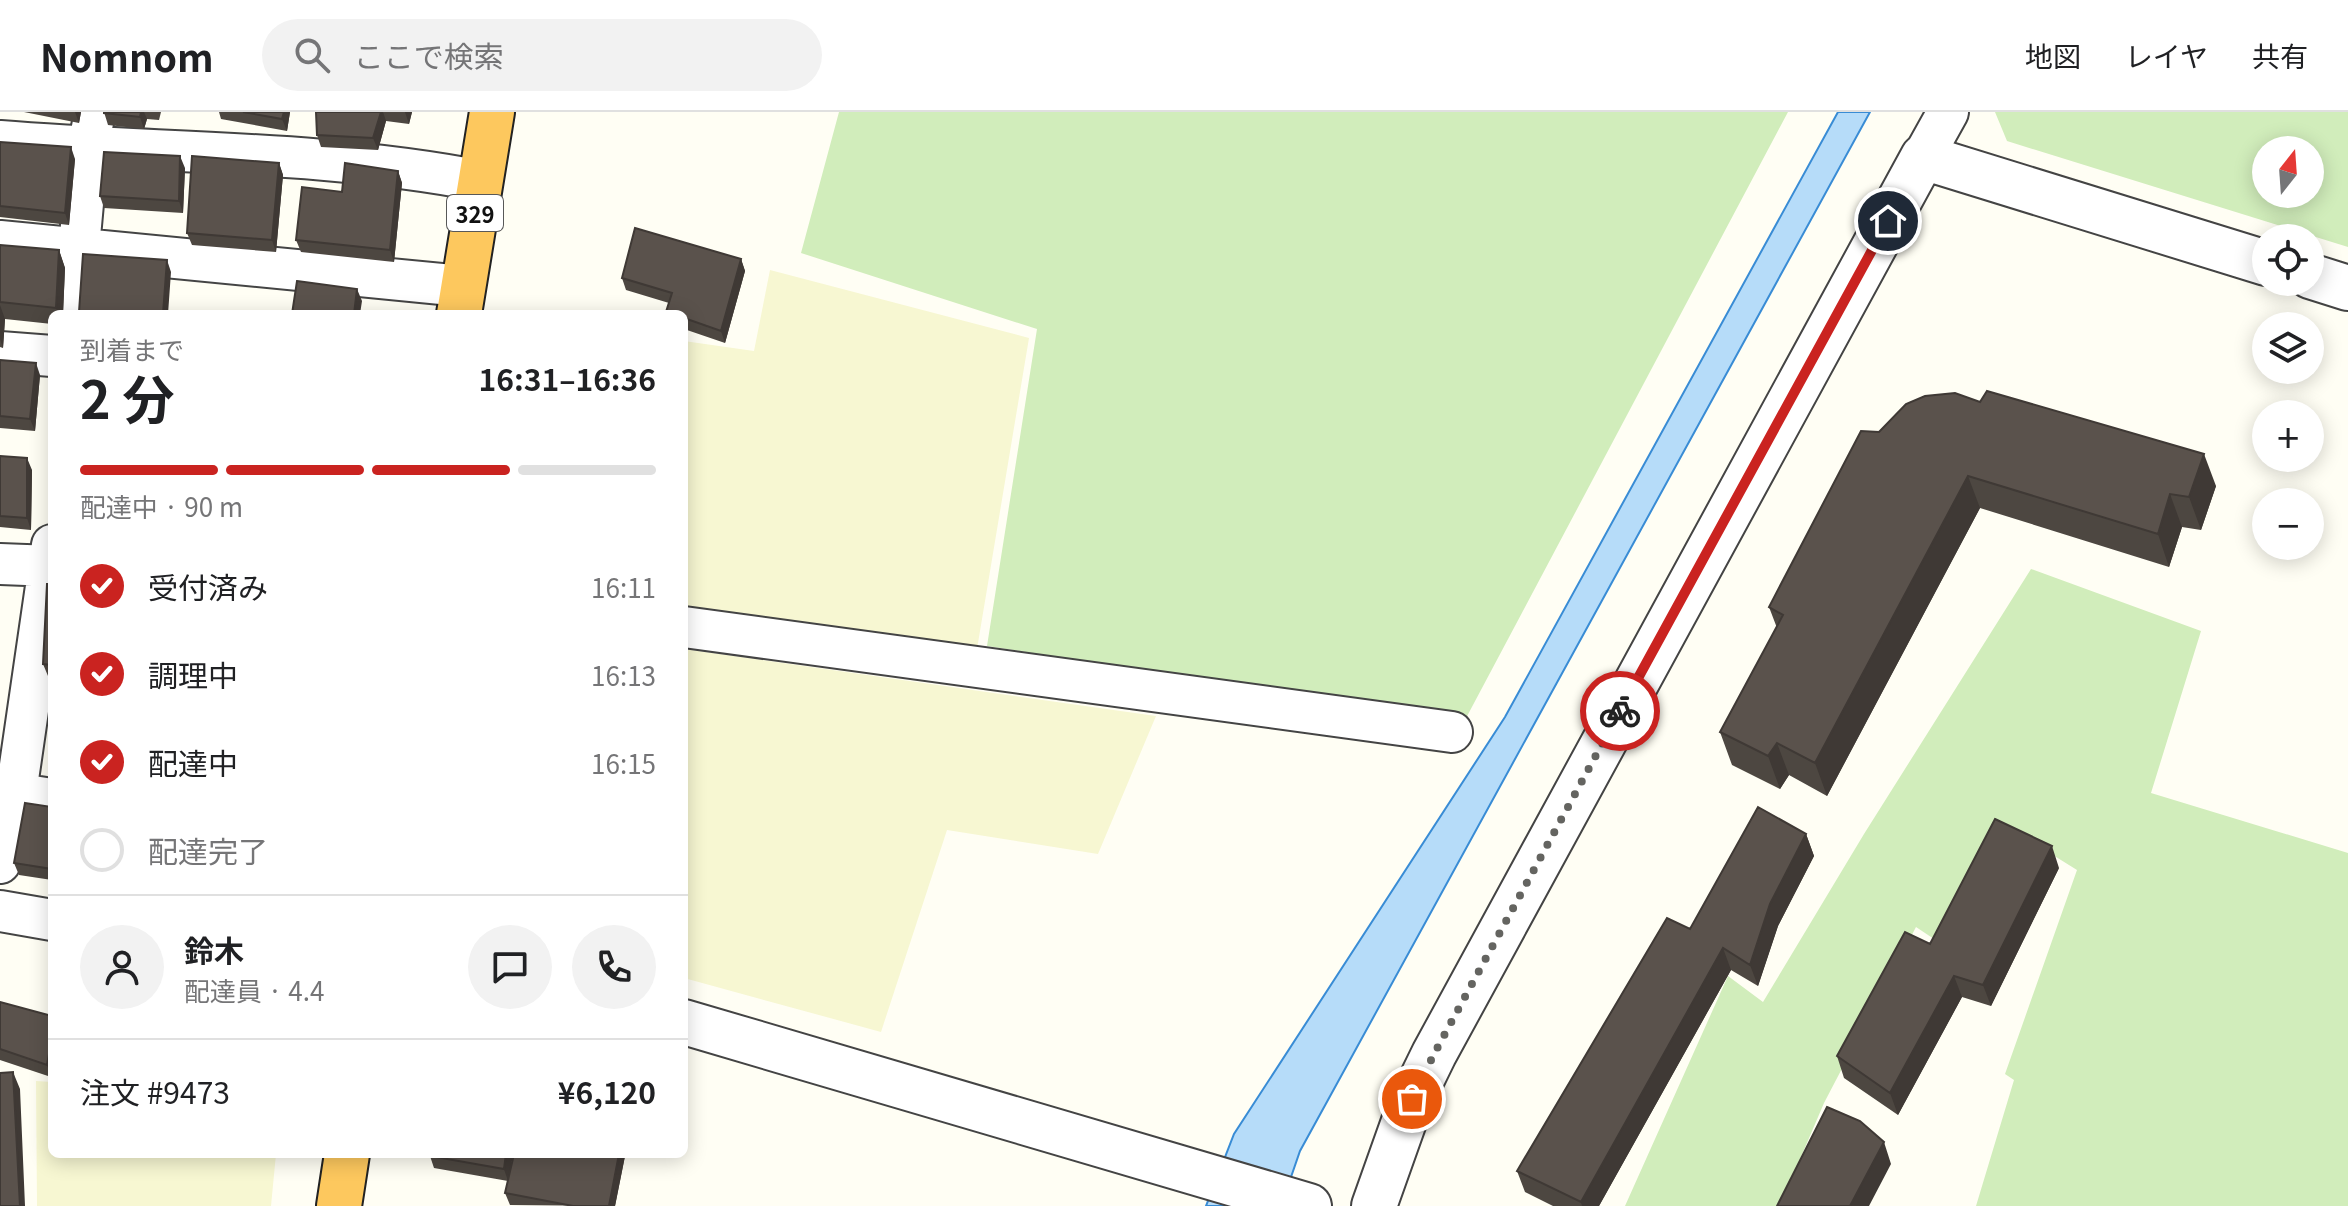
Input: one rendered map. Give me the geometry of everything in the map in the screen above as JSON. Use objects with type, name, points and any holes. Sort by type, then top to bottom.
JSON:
[{"type":"highway","name":"329","points":[[461,300],[492,112]]},
{"type":"highway","points":[[339,1206],[346,1158]]},
{"type":"street","points":[[1374,1206],[1412,1099],[1434,1054],[1948,112]]},
{"type":"street","points":[[73,310],[91,130]]},
{"type":"street","points":[[0,141],[91,130],[432,171],[481,181]]},
{"type":"street","points":[[1923,157],[2252,259]]},
{"type":"street","points":[[0,241],[79,247],[461,300]]},
{"type":"street","points":[[2324,280],[2348,288]]},
{"type":"street","points":[[0,352],[48,356]]},
{"type":"street","points":[[0,564],[48,559]]},
{"type":"street","points":[[0,863],[23,794],[48,584]]},
{"type":"street","points":[[688,628],[1452,732]]},
{"type":"street","points":[[0,911],[48,919]]},
{"type":"street","points":[[688,1023],[1308,1206]]},
{"type":"green space","points":[[839,112],[1788,112],[1465,720],[987,646],[1037,329],[801,253]]},
{"type":"green space","points":[[1995,112],[2348,112],[2348,247],[2324,240],[2324,224],[2274,224],[2007,141]]},
{"type":"green space","points":[[770,270],[1029,338],[976,655],[688,617],[688,342],[754,351]]},
{"type":"green space","points":[[2031,569],[2201,631],[2151,793],[2348,853],[2348,1206],[1976,1206],[2014,1080],[2005,1074],[2077,870],[2006,826],[1940,943],[1916,927],[1824,1103],[1780,1206],[1625,1206],[1728,976],[1763,1002],[1864,834]]},
{"type":"green space","points":[[688,650],[1156,716],[1098,854],[947,830],[881,1032],[688,979]]},
{"type":"green space","points":[[36,1081],[48,1082],[48,1158],[276,1158],[271,1206],[37,1206]]},
{"type":"water","points":[[1838,112],[1870,112],[1300,1151],[1281,1206],[1206,1206],[1234,1134],[1505,717]]},
{"type":"building","points":[[104,112],[141,112],[140,117]]},
{"type":"building","points":[[243,112],[284,112],[282,119]]},
{"type":"building","points":[[316,112],[381,112],[373,138],[317,135]]},
{"type":"building","points":[[0,142],[71,147],[65,213],[0,206]]},
{"type":"building","points":[[104,152],[180,156],[179,201],[100,196]]},
{"type":"building","points":[[192,156],[279,163],[272,240],[187,233]]},
{"type":"building","points":[[345,163],[398,171],[390,250],[296,240],[302,187],[342,192]]},
{"type":"building","points":[[635,228],[741,259],[721,331],[688,319],[688,310],[667,310],[672,293],[622,278]]},
{"type":"building","points":[[0,245],[59,250],[56,308],[0,302]]},
{"type":"building","points":[[83,254],[167,260],[163,310],[79,310]]},
{"type":"building","points":[[297,281],[357,289],[354,310],[293,310]]},
{"type":"building","points":[[0,360],[36,363],[30,419],[0,416]]},
{"type":"building","points":[[1987,391],[2204,454],[2189,497],[2170,494],[2158,534],[1968,476],[1815,763],[1777,743],[1768,756],[1720,732],[1783,615],[1769,607],[1861,431],[1879,432],[1906,404],[1925,396],[1955,393],[1980,402]]},
{"type":"building","points":[[0,456],[27,458],[27,518],[0,516]]},
{"type":"building","points":[[47,584],[48,584],[48,665],[43,664]]},
{"type":"building","points":[[25,803],[48,806],[48,868],[14,863]]},
{"type":"building","points":[[1758,807],[1806,834],[1770,904],[1750,965],[1723,948],[1581,1202],[1517,1171],[1667,918],[1690,929]]},
{"type":"building","points":[[1995,819],[2052,846],[1983,985],[1954,976],[1890,1093],[1837,1056],[1905,932],[1930,944]]},
{"type":"building","points":[[0,1002],[48,1015],[47,1065],[0,1049]]},
{"type":"building","points":[[13,1072],[20,1206],[0,1206],[0,1073]]},
{"type":"building","points":[[1827,1107],[1860,1121],[1884,1142],[1850,1206],[1777,1206]]},
{"type":"building","points":[[441,1158],[505,1158],[504,1169]]},
{"type":"building","points":[[513,1158],[618,1158],[609,1206],[573,1206],[505,1193]]},
{"type":"way so far","points":[[1412,1099],[1620,711]]},
{"type":"route","points":[[1620,711],[1888,221]]}]
